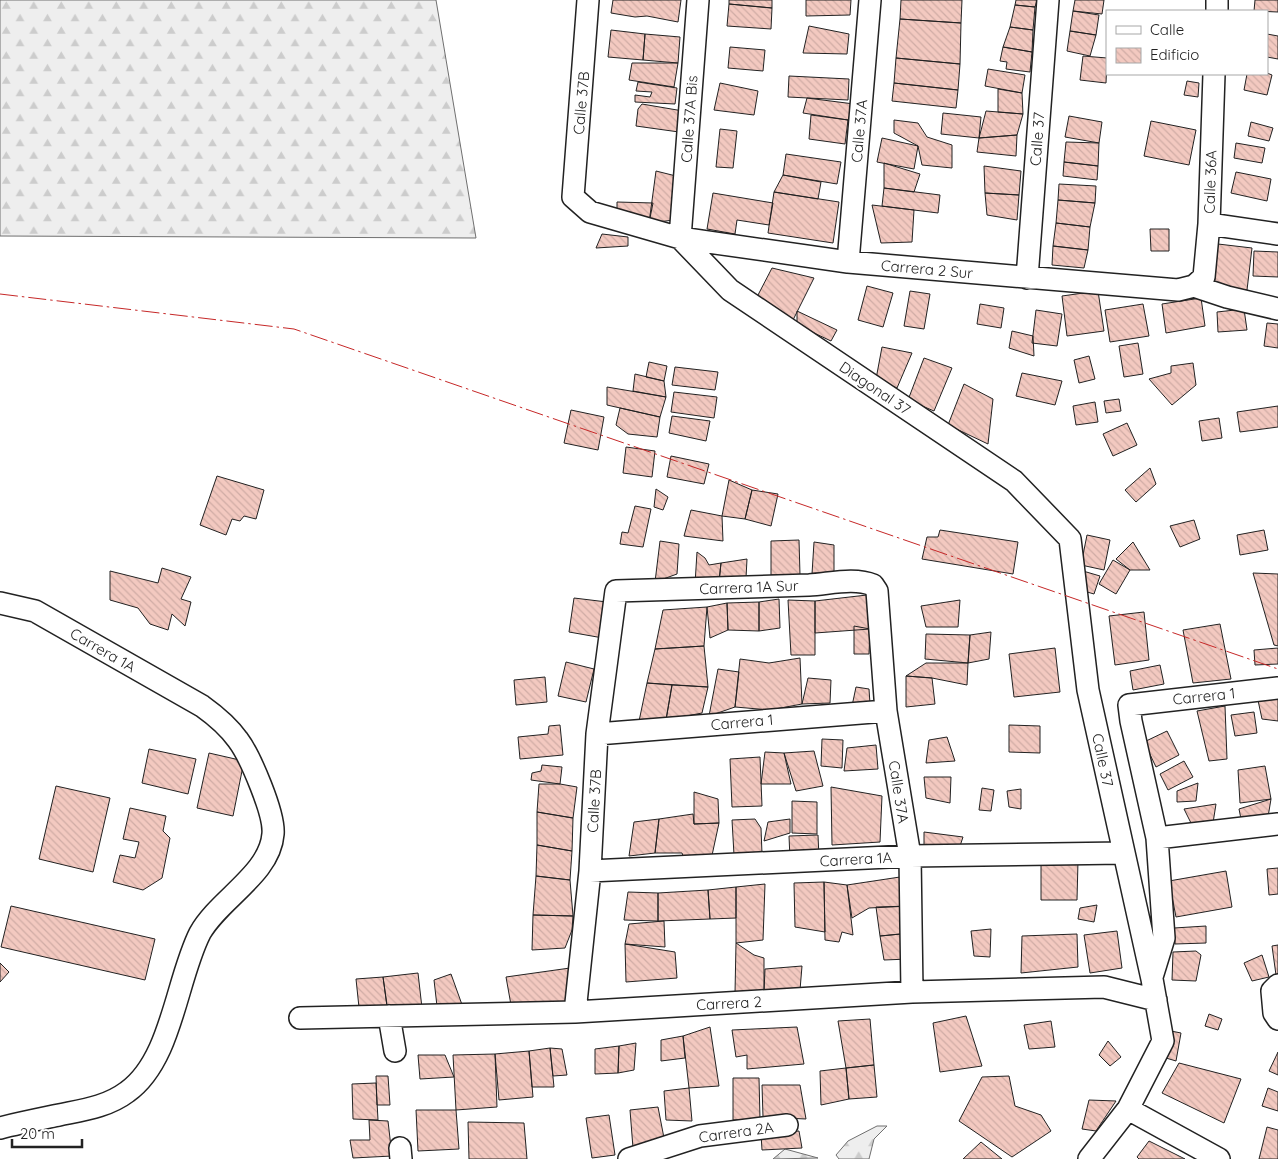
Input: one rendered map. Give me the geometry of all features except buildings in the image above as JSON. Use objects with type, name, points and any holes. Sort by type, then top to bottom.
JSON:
[{"type":"street","name":"Calle 37B","points":[[580,204],[574,197],[588,0]]},
{"type":"street","name":"Calle 37A Bis","points":[[680,238],[698,0]]},
{"type":"street","name":"Calle 37A","points":[[848,262],[870,0]]},
{"type":"street","name":"Calle 37","points":[[1027,278],[1048,0]]},
{"type":"street","name":"Calle 36A","points":[[1194,286],[1204,277],[1209,224],[1214,75]]},
{"type":"street","name":"Carrera 2 Sur","points":[[580,204],[590,212],[680,238],[848,262],[1178,290],[1194,286],[1228,297],[1278,309]]},
{"type":"street","points":[[1209,224],[1278,234]]},
{"type":"street","name":"Diagonal 37","points":[[680,238],[730,290],[1014,481],[1070,539]]},
{"type":"street","name":"Calle 37","points":[[1070,539],[1088,690],[1152,979],[1163,1041],[1128,1109],[1089,1159]]},
{"type":"street","name":"Carrera 1A Sur","points":[[616,591],[816,585],[865,581],[873,585],[877,592]]},
{"type":"street","name":"Calle 37B","points":[[575,1012],[590,871],[597,734],[616,591]]},
{"type":"street","name":"Calle 37A","points":[[877,592],[886,711],[910,856],[912,992]]},
{"type":"street","name":"Carrera 1A","points":[[0,604],[35,610],[202,706],[223,722],[239,741],[251,764],[272,816],[274,834],[270,849],[262,865],[212,915],[200,933],[158,1054],[146,1073],[127,1092],[100,1107],[0,1128]]},
{"type":"street","name":"Carrera 1","points":[[1129,705],[1278,688]]},
{"type":"street","name":"Calle 37","points":[[1129,705],[1157,838],[1164,938],[1152,979]]},
{"type":"street","name":"Carrera 1","points":[[597,734],[886,711]]},
{"type":"street","points":[[1157,838],[1278,824]]},
{"type":"street","name":"Carrera 1A","points":[[590,871],[910,856],[1123,853]]},
{"type":"street","name":"Carrera 2","points":[[300,1018],[575,1012],[912,992],[1104,987],[1156,1000]]},
{"type":"street","points":[[1275,988],[1274,1013],[1278,1019]]},
{"type":"street","points":[[389,1016],[395,1051]]},
{"type":"street","points":[[1128,1109],[1219,1159]]},
{"type":"street","name":"Carrera 2A","points":[[630,1159],[700,1136],[787,1125]]},
{"type":"green space","points":[[0,0],[436,0],[476,238],[0,236]]},
{"type":"green space","points":[[877,1126],[887,1126],[874,1139],[869,1159],[839,1159],[836,1155],[848,1141]]},
{"type":"green space","points":[[785,1149],[818,1158],[773,1159]]},
{"type":"power","points":[[0,294],[294,329],[1278,669]]}]
